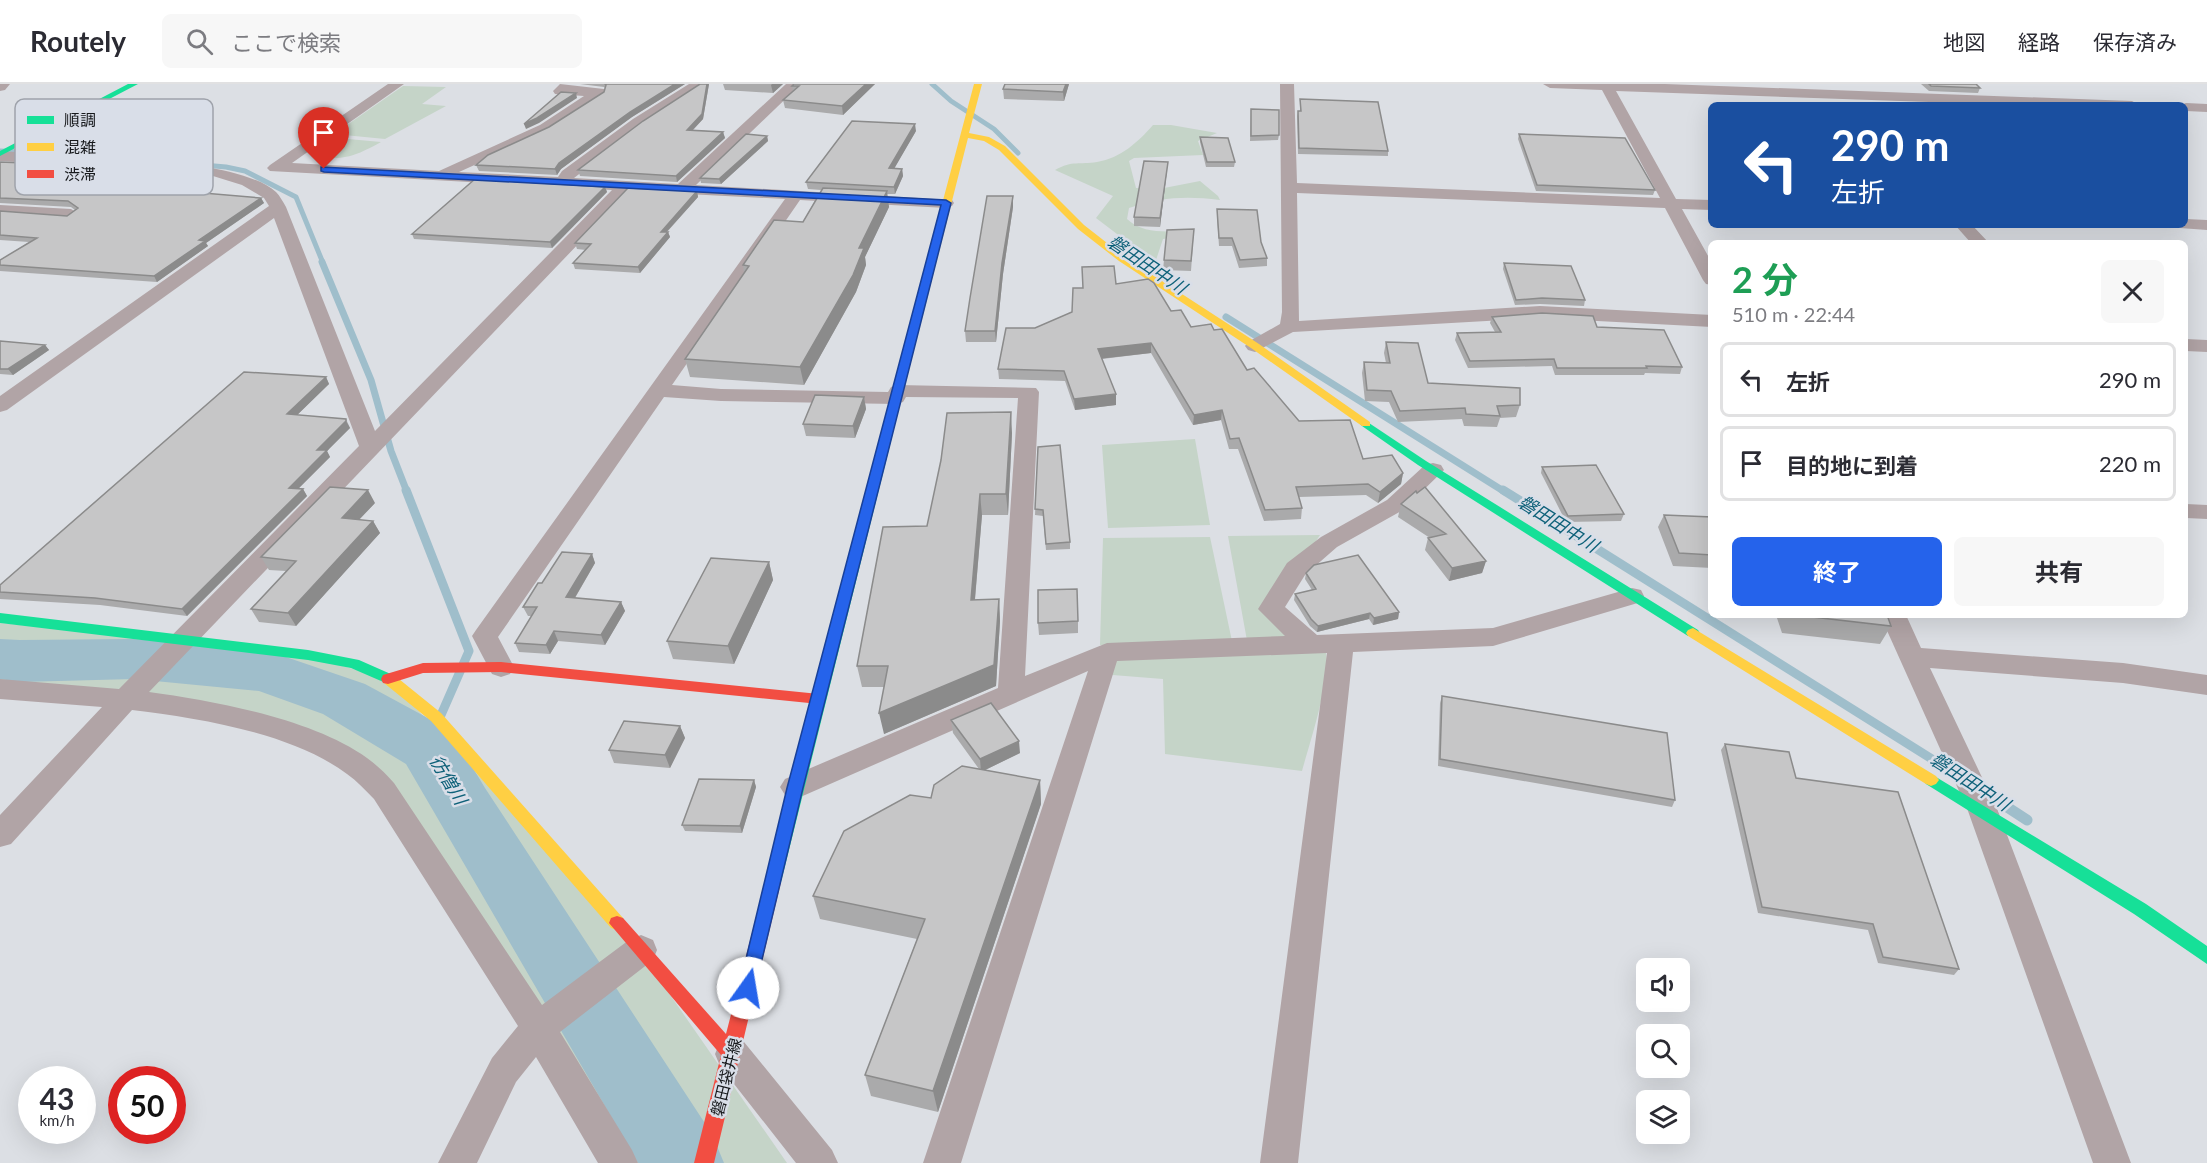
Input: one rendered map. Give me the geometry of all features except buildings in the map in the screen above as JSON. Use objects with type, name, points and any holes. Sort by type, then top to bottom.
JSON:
[{"type":"street","points":[[106,99],[134,84]]},
{"type":"street","points":[[248,182],[278,167],[397,84]]},
{"type":"street","points":[[440,175],[544,128],[599,92],[560,91],[569,84]]},
{"type":"street","points":[[564,182],[568,174],[638,122],[698,84]]},
{"type":"street","points":[[681,190],[794,84]]},
{"type":"street","name":"磐田袋井線","points":[[704,1163],[795,788],[978,84]]},
{"type":"street","points":[[1287,84],[1290,188],[1291,312],[1289,327]]},
{"type":"street","points":[[1551,84],[1711,87],[2062,102]]},
{"type":"street","points":[[1607,86],[1708,273]]},
{"type":"street","points":[[2188,107],[2207,108]]},
{"type":"street","points":[[965,135],[986,139],[1002,148],[1050,198],[1122,259],[1255,346],[1433,470],[1632,596],[2140,909],[2207,956]]},
{"type":"street","points":[[0,155],[15,147]]},
{"type":"street","points":[[0,155],[15,156]]},
{"type":"street","points":[[278,167],[946,203]]},
{"type":"street","points":[[213,172],[248,182],[270,195],[278,207],[371,449]]},
{"type":"street","points":[[0,835],[125,700],[187,639],[625,186]]},
{"type":"street","points":[[1290,188],[1708,205]]},
{"type":"street","points":[[501,668],[485,636],[795,196]]},
{"type":"street","points":[[0,405],[278,207]]},
{"type":"street","points":[[0,210],[71,214]]},
{"type":"street","points":[[2188,224],[2207,225]]},
{"type":"street","points":[[1966,228],[1977,240]]},
{"type":"street","points":[[1255,346],[1289,327],[1540,312],[1708,321]]},
{"type":"street","points":[[2188,345],[2207,346]]},
{"type":"street","points":[[658,390],[721,395],[1029,392],[1011,693]]},
{"type":"street","points":[[1326,643],[1271,609],[1296,569],[1329,542],[1395,506],[1433,470]]},
{"type":"street","points":[[2188,511],[2207,512]]},
{"type":"street","points":[[795,788],[1107,652],[1493,637],[1632,596]]},
{"type":"street","points":[[0,618],[187,639],[331,659],[354,664],[389,679],[436,717],[732,1054],[819,1163]]},
{"type":"street","points":[[1894,618],[1983,811],[2112,1163]]},
{"type":"street","points":[[1280,1163],[1326,643]]},
{"type":"street","points":[[942,1163],[1107,652]]},
{"type":"street","points":[[1913,657],[2114,672],[2207,685]]},
{"type":"street","points":[[389,679],[423,668],[501,668],[819,699]]},
{"type":"street","points":[[0,688],[125,700],[235,717],[300,737],[353,762],[384,791],[538,1028],[619,1163]]},
{"type":"street","points":[[457,1163],[504,1070],[538,1028],[641,950]]},
{"type":"green space","points":[[403,86],[446,87],[422,104],[446,106],[385,139],[334,134]]},
{"type":"green space","points":[[1153,125],[1171,125],[1217,133],[1198,141],[1203,155],[1134,158],[1129,161],[1136,188],[1159,189],[1200,181],[1220,200],[1174,198],[1129,208],[1127,219],[1141,228],[1156,231],[1189,231],[1178,237],[1163,239],[1155,263],[1096,218],[1113,196],[1055,170],[1071,164],[1097,162],[1114,157],[1135,143]]},
{"type":"green space","points":[[337,138],[381,142],[348,157],[311,157]]},
{"type":"green space","points":[[1195,439],[1210,525],[1108,528],[1102,445]]},
{"type":"green space","points":[[1320,535],[1272,608],[1308,632],[1324,646],[1326,671],[1324,688],[1302,771],[1165,754],[1163,679],[1100,674],[1107,652],[1217,647],[1100,645],[1103,538],[1210,537],[1233,646],[1248,646],[1228,536]]},
{"type":"green space","points":[[0,623],[296,653],[389,679],[634,943],[787,1163],[619,1163],[361,769],[235,717],[0,689]]},
{"type":"waterway","name":"磐田田中川","points":[[932,84],[951,101],[994,129],[1018,153]]},
{"type":"waterway","points":[[0,151],[15,152]]},
{"type":"waterway","points":[[213,166],[245,171],[296,197],[323,263]]},
{"type":"waterway","points":[[322,262],[371,380],[391,451],[407,492]]},
{"type":"waterway","name":"磐田田中川","points":[[1226,317],[1505,492]]},
{"type":"waterway","points":[[406,490],[469,651],[441,715]]},
{"type":"waterway","name":"磐田田中川","points":[[1503,490],[1959,776]]},
{"type":"waterway","name":"彷僧川","points":[[0,659],[20,661],[134,659],[263,671],[344,699],[428,747],[462,806],[683,1163]]},
{"type":"waterway","points":[[428,747],[436,728]]},
{"type":"waterway","name":"磐田田中川","points":[[1981,790],[2027,820]]},
{"type":"traffic: fast","points":[[105,99],[134,84]]},
{"type":"traffic: fast","points":[[0,154],[15,146]]},
{"type":"traffic: fast","points":[[1366,424],[1422,463],[1693,633]]},
{"type":"traffic: fast","points":[[773,882],[887,433]]},
{"type":"traffic: fast","points":[[0,618],[308,655],[354,664],[388,679]]},
{"type":"traffic: fast","points":[[1931,780],[2140,909],[2207,956]]},
{"type":"traffic: slow","points":[[887,433],[978,84]]},
{"type":"traffic: slow","points":[[965,135],[986,139],[1002,148],[1081,227],[1122,259],[1255,346],[1366,424]]},
{"type":"traffic: slow","points":[[1693,633],[1931,780]]},
{"type":"traffic: slow","points":[[389,679],[436,717],[617,923]]},
{"type":"traffic: jam","points":[[388,679],[423,668],[501,667],[819,699]]},
{"type":"traffic: jam","points":[[704,1163],[773,882]]},
{"type":"traffic: jam","points":[[617,923],[732,1054]]},
{"type":"route","points":[[324,169],[946,203],[795,788],[748,988]]}]
